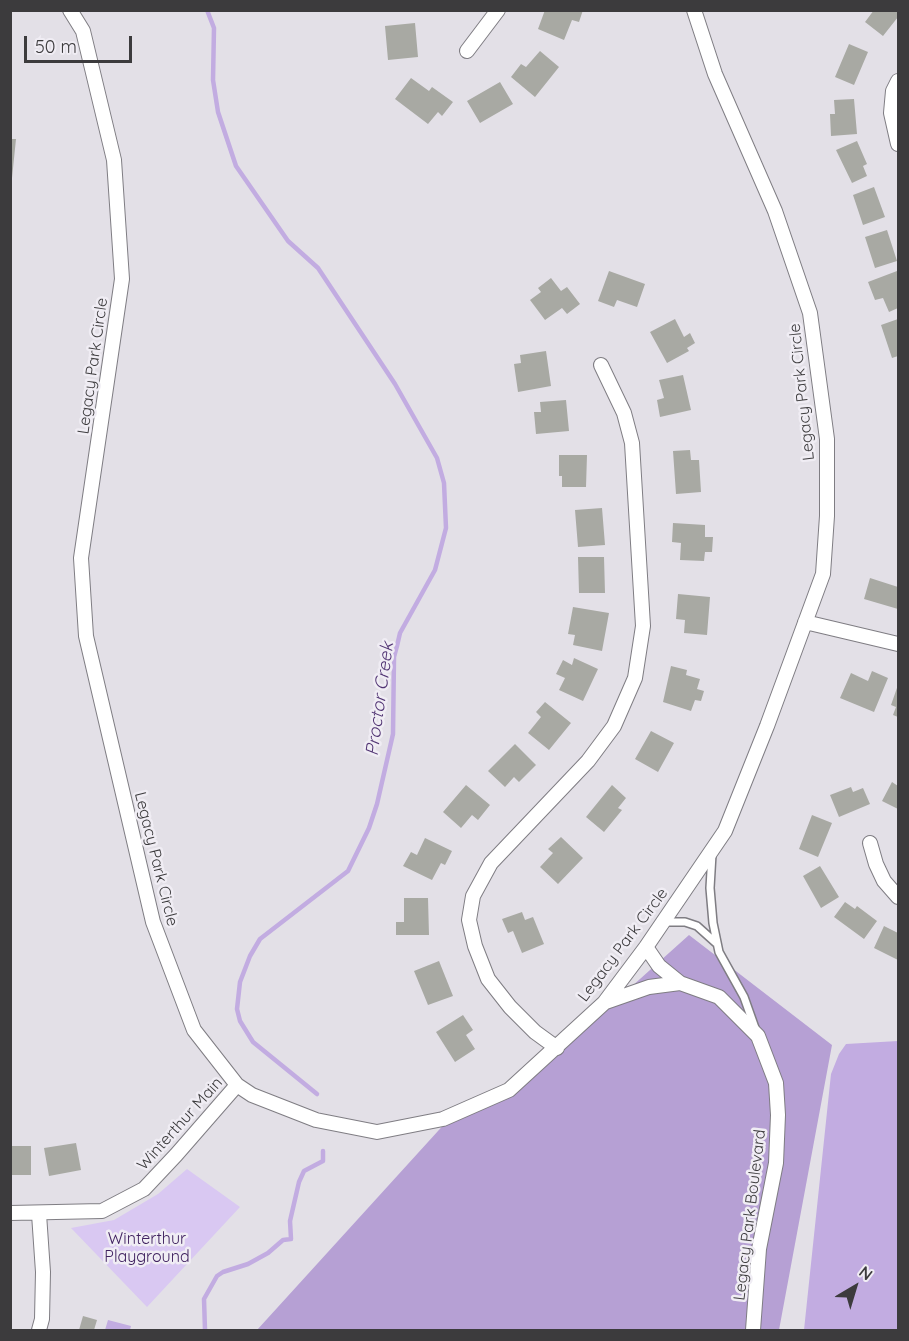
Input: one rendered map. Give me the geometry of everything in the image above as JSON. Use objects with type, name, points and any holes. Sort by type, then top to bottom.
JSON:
[{"type":"street","name":"Legacy Park Circle","points":[[70,10],[83,31],[114,160],[122,279],[81,558],[86,636],[153,922],[194,1030],[237,1085],[252,1095],[316,1120],[377,1132],[443,1119],[509,1090],[604,1003],[646,947],[725,831],[768,726],[823,574],[827,516],[827,439],[810,313],[775,210],[715,74],[694,10]]},
{"type":"street","points":[[467,51],[498,10]]},
{"type":"street","points":[[898,81],[893,91],[891,113],[898,144]]},
{"type":"street","points":[[557,1048],[535,1032],[488,979],[475,946],[469,920],[473,896],[491,863],[588,761],[614,726],[635,678],[644,626],[632,443],[624,413],[601,364]]},
{"type":"street","points":[[805,622],[898,644]]},
{"type":"street","points":[[870,843],[884,881],[898,897]]},
{"type":"street","name":"Legacy Park Boulevard","points":[[646,947],[659,966],[680,983],[719,997],[758,1036],[776,1083],[778,1115],[776,1163],[759,1249],[753,1330]]},
{"type":"street","points":[[604,1003],[649,987],[680,983]]},
{"type":"street","name":"Winterthur Main","points":[[10,1213],[102,1211],[144,1189],[237,1085]]},
{"type":"street","points":[[39,1214],[43,1272],[42,1319],[39,1330]]},
{"type":"lane","points":[[713,849],[710,888],[712,923],[717,945],[744,997],[758,1036]]},
{"type":"lane","points":[[663,922],[686,922],[697,926],[717,945]]},
{"type":"green space","name":"Winterthur Playground","points":[[187,1169],[240,1207],[147,1307],[71,1228],[114,1220],[158,1194]]},
{"type":"shaded area","points":[[689,935],[832,1045],[779,1330],[257,1330],[448,1120],[552,1058]]},
{"type":"shaded area","points":[[898,1041],[898,1330],[804,1330],[831,1074],[846,1044]]},
{"type":"shaded area","points":[[108,1320],[131,1326],[130,1330],[105,1330]]},
{"type":"building","points":[[545,10],[583,10],[579,22],[572,20],[564,40],[538,29]]},
{"type":"building","points":[[874,10],[895,10],[898,13],[898,17],[883,36],[865,22]]},
{"type":"building","points":[[415,23],[418,57],[388,60],[385,26]]},
{"type":"building","points":[[849,44],[868,52],[854,85],[835,77]]},
{"type":"building","points":[[540,51],[559,67],[535,97],[511,77],[521,64],[526,67]]},
{"type":"building","points":[[411,78],[429,91],[432,87],[453,102],[442,116],[438,112],[428,124],[395,99]]},
{"type":"building","points":[[500,82],[513,104],[480,123],[467,101]]},
{"type":"building","points":[[854,99],[857,134],[831,136],[830,114],[835,114],[834,100]]},
{"type":"building","points":[[10,139],[16,139],[12,178],[10,178]]},
{"type":"building","points":[[857,141],[867,164],[863,166],[867,176],[852,183],[836,150]]},
{"type":"building","points":[[874,187],[885,217],[863,225],[853,195]]},
{"type":"building","points":[[887,230],[897,261],[875,268],[865,237]]},
{"type":"building","points":[[609,271],[645,284],[637,307],[617,300],[614,307],[598,301]]},
{"type":"building","points":[[897,271],[898,308],[889,312],[883,298],[875,300],[868,282]]},
{"type":"building","points":[[551,278],[561,291],[567,287],[580,304],[567,314],[562,308],[545,320],[530,300],[541,292],[538,288]]},
{"type":"building","points":[[675,319],[684,337],[690,333],[695,343],[687,348],[689,351],[667,363],[650,332]]},
{"type":"building","points":[[898,319],[898,356],[892,358],[881,325]]},
{"type":"building","points":[[546,351],[551,386],[518,392],[514,364],[521,363],[520,355]]},
{"type":"building","points":[[683,375],[691,410],[660,417],[657,400],[664,398],[659,380]]},
{"type":"building","points":[[566,400],[569,431],[536,434],[534,412],[541,412],[540,402]]},
{"type":"building","points":[[690,450],[691,460],[699,460],[701,492],[676,494],[673,451]]},
{"type":"building","points":[[559,455],[587,455],[586,487],[562,487],[562,476],[559,476]]},
{"type":"building","points":[[602,508],[605,545],[578,547],[575,510]]},
{"type":"building","points":[[673,523],[705,525],[705,537],[713,537],[712,552],[705,552],[704,561],[680,560],[681,543],[672,542]]},
{"type":"building","points":[[578,557],[604,557],[605,593],[579,593]]},
{"type":"building","points":[[870,578],[898,587],[898,609],[864,599]]},
{"type":"building","points":[[678,594],[710,597],[707,635],[684,633],[685,620],[676,619]]},
{"type":"building","points":[[573,607],[609,613],[602,651],[573,645],[575,635],[568,634]]},
{"type":"building","points":[[574,658],[598,669],[583,701],[559,690],[565,678],[556,674],[563,660],[572,665]]},
{"type":"building","points":[[671,666],[687,670],[686,675],[700,679],[697,689],[704,691],[701,701],[695,700],[691,711],[663,702]]},
{"type":"building","points":[[872,671],[888,678],[874,712],[840,698],[851,673],[868,681]]},
{"type":"building","points":[[898,685],[898,717],[893,715],[896,707],[891,705]]},
{"type":"building","points":[[545,702],[571,723],[549,750],[528,733],[541,717],[536,712]]},
{"type":"building","points":[[651,731],[674,743],[658,772],[635,759]]},
{"type":"building","points":[[515,744],[536,765],[519,782],[514,777],[505,787],[488,771]]},
{"type":"building","points":[[892,782],[898,786],[898,809],[882,801]]},
{"type":"building","points":[[466,785],[490,805],[478,820],[472,815],[461,828],[443,812]]},
{"type":"building","points":[[612,785],[626,798],[618,808],[622,810],[604,832],[586,817]]},
{"type":"building","points":[[851,787],[853,792],[863,788],[870,804],[839,817],[830,795]]},
{"type":"building","points":[[812,815],[832,823],[818,857],[799,849]]},
{"type":"building","points":[[561,837],[583,858],[558,884],[540,867],[553,853],[548,849]]},
{"type":"building","points":[[425,838],[452,851],[445,865],[441,863],[432,880],[403,866],[411,852],[417,855]]},
{"type":"building","points":[[820,866],[839,897],[821,908],[803,876]]},
{"type":"building","points":[[404,898],[428,898],[429,935],[396,935],[396,922],[404,922]]},
{"type":"building","points":[[845,902],[855,909],[857,906],[877,921],[864,939],[834,917]]},
{"type":"building","points":[[522,912],[525,920],[533,917],[544,944],[522,953],[513,931],[508,933],[502,919]]},
{"type":"building","points":[[884,926],[898,933],[898,960],[874,948]]},
{"type":"building","points":[[439,961],[453,996],[428,1005],[414,971]]},
{"type":"building","points":[[463,1015],[473,1030],[466,1035],[475,1049],[455,1062],[436,1032]]},
{"type":"building","points":[[76,1143],[81,1170],[49,1176],[44,1148]]},
{"type":"building","points":[[10,1146],[31,1146],[31,1175],[10,1175]]},
{"type":"building","points":[[83,1316],[97,1320],[94,1330],[79,1330]]},
{"type":"waterway","name":"Proctor Creek","points":[[207,10],[214,28],[213,80],[218,112],[236,166],[288,241],[318,268],[395,384],[437,458],[444,483],[446,528],[435,570],[400,633],[394,657],[393,734],[377,804],[369,828],[348,871],[260,939],[250,956],[240,982],[237,1009],[240,1021],[253,1042],[317,1094]]},
{"type":"waterway","name":"Proctor Creek","points":[[205,1330],[204,1299],[217,1276],[248,1264],[268,1253],[283,1240],[291,1239],[290,1221],[299,1182],[304,1171],[323,1161],[323,1151]]}]
